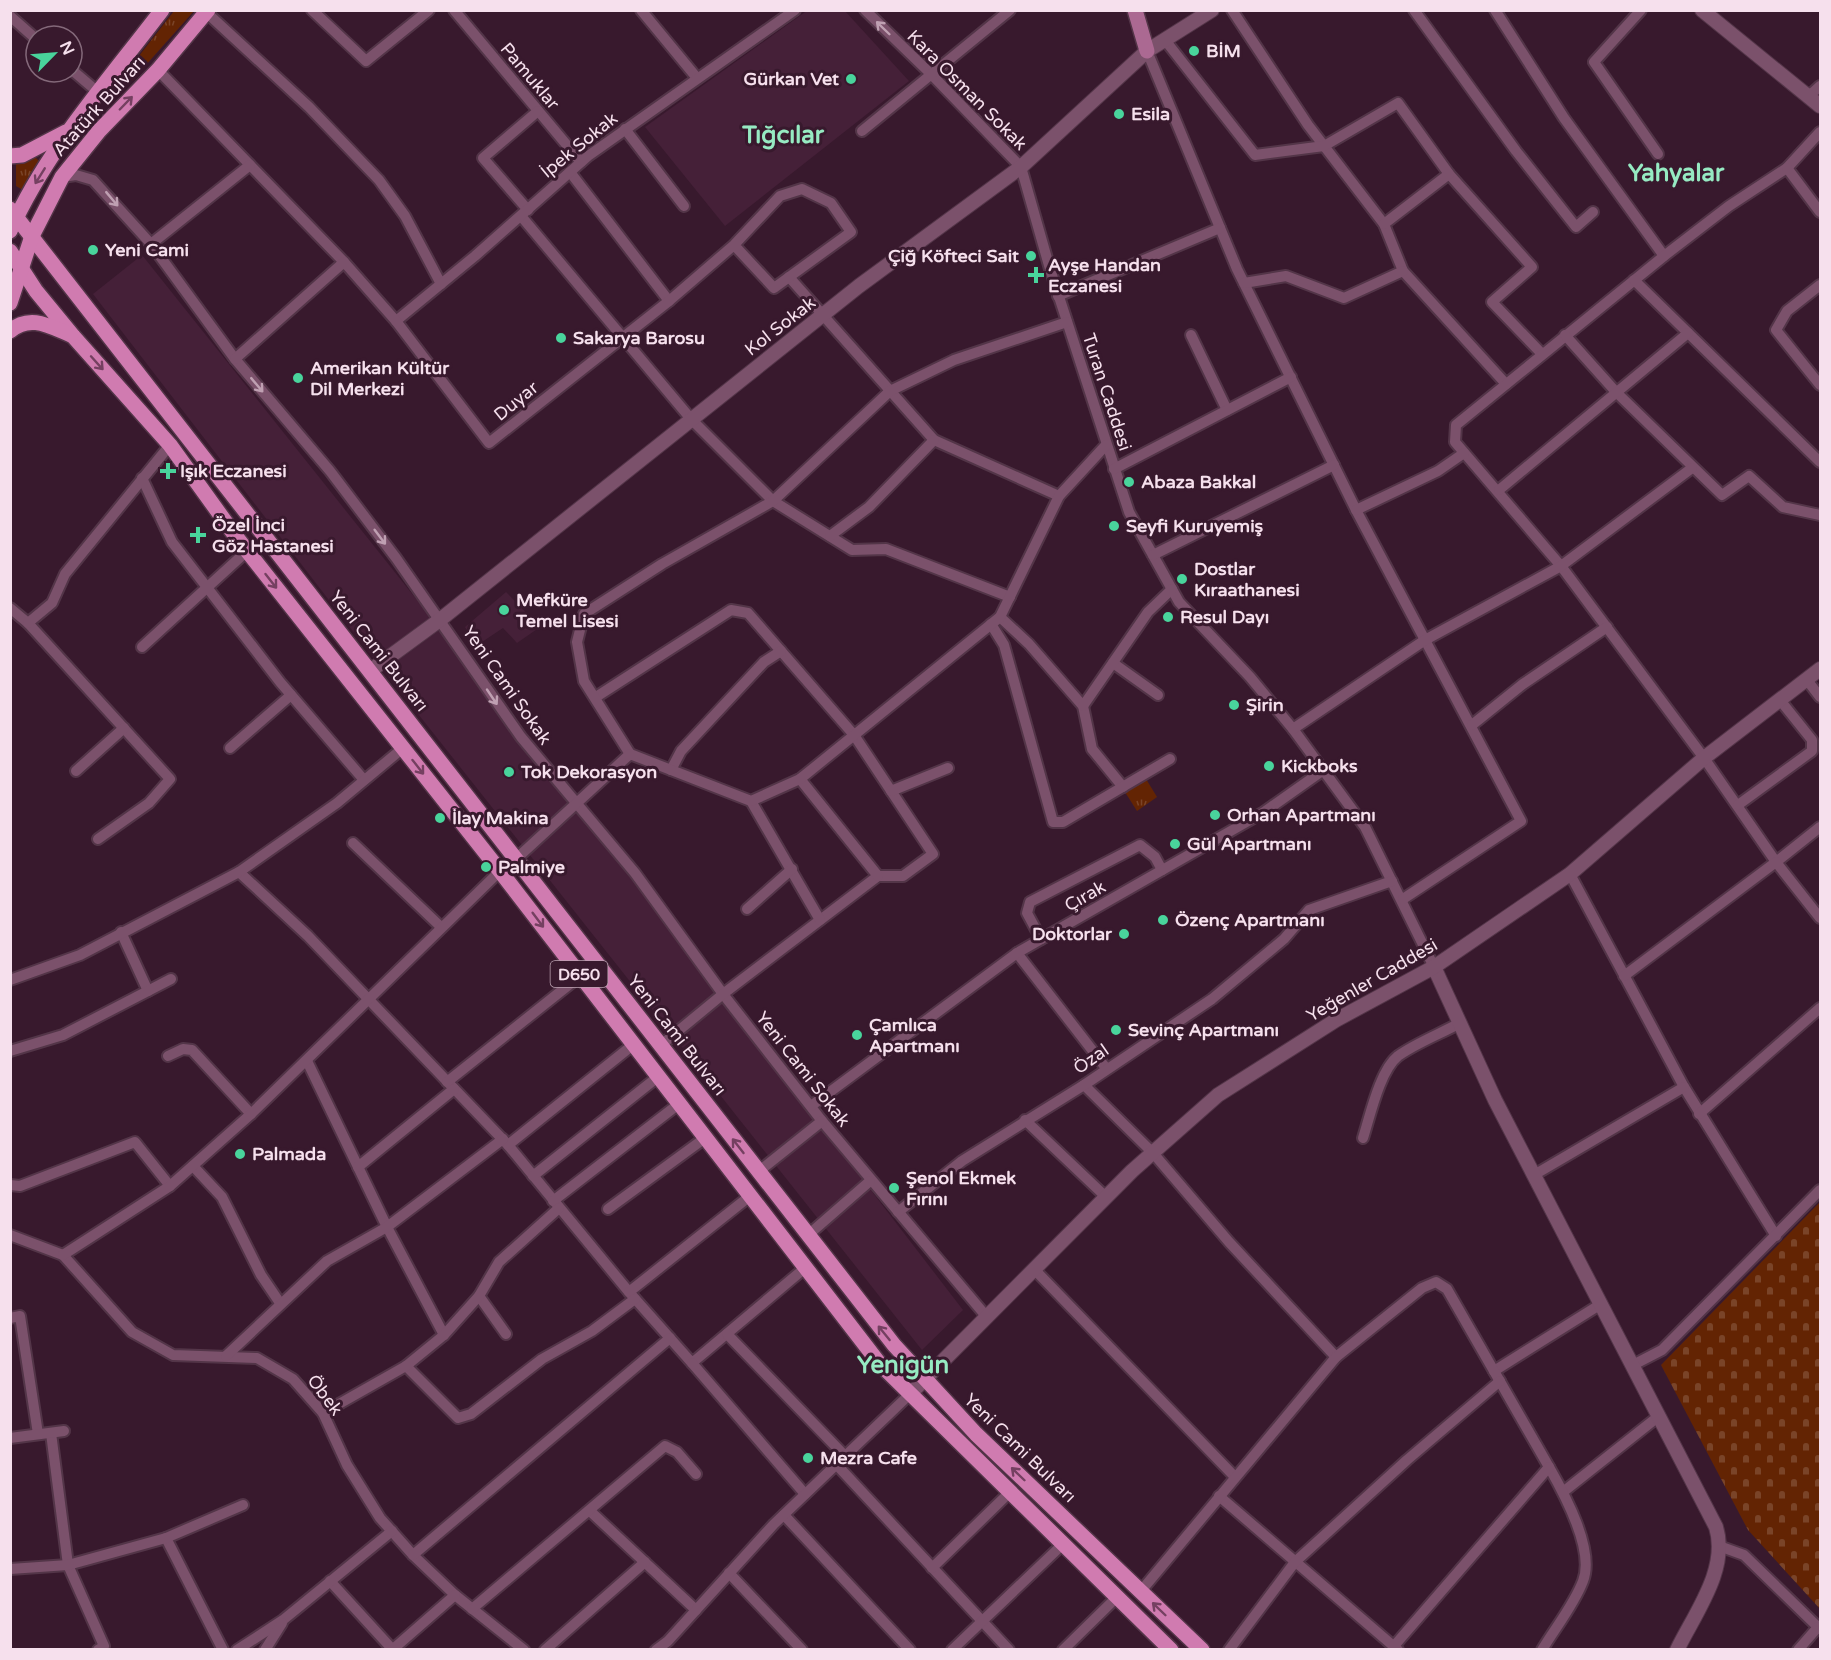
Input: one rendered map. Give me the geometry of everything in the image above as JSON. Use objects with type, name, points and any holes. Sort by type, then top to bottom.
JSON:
[{"type":"main road","name":"Atatürk Bulvarı","points":[[12,219],[69,131],[162,10]]},
{"type":"main road","points":[[1135,10],[1147,51]]},
{"type":"main road","name":"Atatürk Bulvarı","points":[[10,303],[32,236],[62,177],[99,131],[158,70],[207,11]]},
{"type":"main road","points":[[10,156],[38,148],[69,131]]},
{"type":"main road","points":[[42,215],[41,234],[48,260]]},
{"type":"main road","name":"Yeni Cami Bulvarı","points":[[12,219],[32,236],[48,260],[145,379],[807,1236],[924,1380],[976,1434],[1202,1650]]},
{"type":"main road","points":[[10,251],[21,268]]},
{"type":"main road","name":"D650","points":[[21,268],[73,336],[170,445],[247,551],[500,871],[879,1363],[1171,1650]]},
{"type":"main road","points":[[10,332],[19,324],[37,321],[73,336]]},
{"type":"street","points":[[312,10],[366,61],[429,10]]},
{"type":"street","name":"Pamuklar","points":[[454,10],[581,162]]},
{"type":"street","points":[[641,10],[697,78]]},
{"type":"street","name":"İpek Sokak","points":[[396,321],[581,162],[795,10]]},
{"type":"street","name":"Kara Osman Sokak","points":[[864,10],[932,75],[1021,168]]},
{"type":"street","points":[[862,131],[1010,10]]},
{"type":"street","name":"Kol Sokak","points":[[370,671],[441,619],[823,315],[1021,168],[1147,51],[1212,10]]},
{"type":"street","points":[[1232,10],[1324,146],[1384,224],[1403,271],[1506,384]]},
{"type":"street","points":[[1414,10],[1516,152],[1576,227],[1593,213]]},
{"type":"street","points":[[1495,10],[1564,118],[1664,256]]},
{"type":"street","points":[[1641,10],[1594,62],[1659,154]]},
{"type":"street","points":[[1702,10],[1821,106]]},
{"type":"street","points":[[207,11],[309,107],[379,180],[405,216],[441,284]]},
{"type":"street","points":[[10,16],[24,28]]},
{"type":"street","points":[[1165,40],[1255,156],[1324,146],[1398,103],[1449,174],[1532,267],[1492,302],[1542,354]]},
{"type":"street","points":[[1147,51],[1244,283],[1356,510],[1521,821],[1403,899]]},
{"type":"street","name":"Duyar","points":[[158,70],[344,262],[396,321],[489,443],[669,301],[734,245],[780,196],[802,189],[831,203],[851,232],[789,277]]},
{"type":"street","points":[[84,80],[99,93]]},
{"type":"street","points":[[1809,96],[1821,86]]},
{"type":"street","points":[[538,111],[483,158],[524,213],[690,420],[773,501],[852,549],[886,549],[1010,597]]},
{"type":"street","points":[[625,129],[684,206]]},
{"type":"street","points":[[1821,132],[1787,168],[1729,206],[1664,256],[1456,426],[1455,442],[1499,490],[1561,566],[1704,758],[1776,862],[1821,918]]},
{"type":"street","points":[[151,244],[250,165]]},
{"type":"street","name":"Turan Caddesi","points":[[1021,168],[1066,322],[1129,512],[1179,602],[1250,677],[1293,729],[1325,769],[1365,827],[1403,899],[1434,967]]},
{"type":"street","points":[[1787,168],[1821,212]]},
{"type":"street","points":[[570,172],[669,301]]},
{"type":"street","points":[[1384,224],[1449,174]]},
{"type":"street","name":"Yeni Cami Sokak","points":[[62,177],[76,175],[93,180],[151,244],[235,359],[330,471],[441,619],[521,738],[635,873],[723,994],[870,1181],[986,1316]]},
{"type":"street","points":[[1058,296],[1220,228]]},
{"type":"street","points":[[734,245],[774,288],[789,277],[934,440],[1059,495]]},
{"type":"street","points":[[235,359],[344,262]]},
{"type":"street","points":[[1244,283],[1286,276],[1344,298],[1403,271]]},
{"type":"street","points":[[1634,280],[1821,462]]},
{"type":"street","points":[[1821,285],[1787,311],[1776,330],[1821,385]]},
{"type":"street","points":[[820,920],[751,801],[630,754],[584,681],[577,642],[584,614],[662,564],[773,501],[890,391],[954,360],[1066,322]]},
{"type":"street","points":[[1499,490],[1688,333]]},
{"type":"street","points":[[1191,335],[1227,410]]},
{"type":"street","points":[[1565,335],[1616,392],[1722,495],[1749,476],[1783,507],[1821,515]]},
{"type":"street","points":[[1114,469],[1291,377]]},
{"type":"street","points":[[831,536],[869,507],[934,440]]},
{"type":"street","points":[[28,623],[52,603],[65,574],[170,445]]},
{"type":"street","points":[[751,801],[800,778],[996,620],[1010,597],[1059,495],[1106,445]]},
{"type":"street","points":[[1356,510],[1438,471],[1464,453]]},
{"type":"street","points":[[1153,555],[1334,465]]},
{"type":"street","points":[[1293,729],[1425,640],[1561,566],[1692,468]]},
{"type":"street","points":[[142,478],[172,542],[291,695],[364,780]]},
{"type":"street","points":[[142,647],[247,551]]},
{"type":"street","points":[[1083,706],[1148,612],[1172,589]]},
{"type":"street","points":[[10,608],[28,623],[170,778],[149,803],[98,838]]},
{"type":"street","points":[[596,697],[731,610],[748,613],[854,735],[933,854],[903,876],[878,876],[723,994],[660,1046]]},
{"type":"street","points":[[996,620],[1029,644],[1083,706],[1092,749],[1123,787]]},
{"type":"street","points":[[996,620],[1053,822],[1063,822],[1170,759]]},
{"type":"street","points":[[1472,725],[1523,684],[1607,627]]},
{"type":"street","points":[[671,770],[688,743],[764,662],[781,651]]},
{"type":"street","points":[[1113,663],[1158,695]]},
{"type":"street","name":"Yeğenler Caddesi","points":[[909,1395],[1106,1197],[1218,1095],[1336,1020],[1434,967],[1570,874],[1704,758],[1821,669]]},
{"type":"street","points":[[1807,680],[1821,698]]},
{"type":"street","points":[[230,748],[291,695]]},
{"type":"street","points":[[1738,805],[1812,751],[1812,740],[1780,700]]},
{"type":"street","points":[[76,771],[124,728]]},
{"type":"street","points":[[10,980],[80,955],[239,872],[337,803],[403,748]]},
{"type":"street","points":[[516,859],[630,754]]},
{"type":"street","points":[[891,791],[948,768]]},
{"type":"street","name":"Çırak","points":[[811,1106],[1017,953],[1264,812],[1325,769]]},
{"type":"street","points":[[800,778],[878,876]]},
{"type":"street","points":[[1624,976],[1821,827]]},
{"type":"street","points":[[353,843],[441,927]]},
{"type":"street","points":[[1041,939],[1027,913],[1030,902],[1140,845],[1155,856],[1162,870]]},
{"type":"street","points":[[747,909],[792,869]]},
{"type":"street","points":[[63,1255],[170,1186],[193,1166],[369,1002],[441,927],[500,871]]},
{"type":"street","points":[[239,872],[308,936],[505,1142],[632,1296],[805,1494]]},
{"type":"street","points":[[1570,874],[1699,1114],[1776,1236]]},
{"type":"street","name":"Özal","points":[[898,1212],[962,1161],[1084,1085],[1106,1068],[1212,999],[1284,939],[1309,910],[1392,881]]},
{"type":"street","points":[[121,932],[148,991]]},
{"type":"street","points":[[1017,953],[1106,1068]]},
{"type":"street","points":[[1434,967],[1534,1175],[1708,1509],[1719,1538],[1719,1561],[1713,1578],[1677,1650]]},
{"type":"street","points":[[358,1167],[450,1085],[580,976]]},
{"type":"street","points":[[10,1051],[63,1035],[171,979]]},
{"type":"street","points":[[1699,1114],[1821,1008]]},
{"type":"street","points":[[1363,1138],[1389,1067],[1397,1057],[1460,1023]]},
{"type":"street","points":[[226,1356],[327,1261],[387,1227],[505,1142],[634,1044]]},
{"type":"street","points":[[168,1056],[183,1049],[192,1050],[251,1114]]},
{"type":"street","points":[[307,1061],[387,1227],[444,1335]]},
{"type":"street","points":[[533,1176],[659,1076]]},
{"type":"street","points":[[1084,1085],[1153,1153],[1229,1242],[1336,1357]]},
{"type":"street","points":[[1534,1175],[1684,1087]]},
{"type":"street","points":[[323,1413],[406,1366],[444,1335],[478,1296],[500,1262],[556,1205],[680,1103]]},
{"type":"street","points":[[758,1172],[822,1120]]},
{"type":"street","points":[[1025,1120],[1106,1197]]},
{"type":"street","points":[[608,1209],[705,1137]]},
{"type":"street","points":[[10,1185],[20,1186],[135,1142],[170,1186]]},
{"type":"street","points":[[193,1166],[222,1197],[261,1275],[280,1303]]},
{"type":"street","points":[[807,1236],[870,1181]]},
{"type":"street","points":[[1633,1365],[1662,1350],[1821,1190]]},
{"type":"street","points":[[406,1366],[458,1418],[471,1414],[542,1359],[592,1331],[750,1196]]},
{"type":"street","name":"Öbek","points":[[10,1235],[63,1255],[132,1332],[172,1355],[257,1358],[293,1379],[323,1413],[347,1466],[380,1518],[413,1555],[515,1647]]},
{"type":"street","points":[[692,1363],[805,1268]]},
{"type":"street","points":[[1034,1269],[1235,1477]]},
{"type":"street","points":[[1141,1591],[1336,1357],[1422,1288],[1436,1282],[1447,1289],[1563,1492],[1586,1552],[1583,1580],[1542,1650]]},
{"type":"street","points":[[478,1296],[506,1334]]},
{"type":"street","points":[[1494,1371],[1601,1304]]},
{"type":"street","points":[[10,1318],[20,1316],[38,1434]]},
{"type":"street","points":[[727,1334],[845,1456]]},
{"type":"street","points":[[413,1555],[669,1338]]},
{"type":"street","points":[[1229,1650],[1295,1562],[1407,1460],[1500,1382]]},
{"type":"street","points":[[660,1649],[783,1515],[909,1395]]},
{"type":"street","points":[[1563,1492],[1659,1416]]},
{"type":"street","points":[[10,1438],[64,1431]]},
{"type":"street","points":[[51,1433],[68,1565],[104,1646],[98,1650]]},
{"type":"street","points":[[472,1609],[665,1446],[676,1452],[696,1474]]},
{"type":"street","points":[[836,1464],[1009,1650]]},
{"type":"street","points":[[1219,1496],[1396,1648],[1549,1467]]},
{"type":"street","points":[[932,1568],[1010,1492]]},
{"type":"street","points":[[10,1569],[68,1565],[166,1538],[243,1505]]},
{"type":"street","points":[[590,1511],[696,1610]]},
{"type":"street","points":[[783,1515],[910,1650]]},
{"type":"street","points":[[237,1650],[283,1620],[392,1531]]},
{"type":"street","points":[[166,1538],[223,1650]]},
{"type":"street","points":[[952,1650],[1063,1544]]},
{"type":"street","points":[[1719,1546],[1744,1555],[1819,1628],[1798,1650]]},
{"type":"street","points":[[544,1650],[645,1562]]},
{"type":"street","points":[[729,1573],[802,1650]]},
{"type":"street","points":[[330,1581],[393,1649],[455,1595]]},
{"type":"street","points":[[1063,1650],[1117,1597]]},
{"type":"street","points":[[265,1650],[283,1620]]},
{"type":"shaded area","points":[[808,10],[845,11],[909,81],[725,226],[645,127]]},
{"type":"shaded area","points":[[142,255],[425,610],[963,1310],[922,1350],[369,652],[93,294]]},
{"type":"shaded area","name":"Mefküre Temel Lisesi","points":[[506,592],[540,627],[517,643],[503,628],[476,646],[465,627]]},
{"type":"green space","points":[[174,11],[194,11],[129,84],[121,79]]},
{"type":"green space","points":[[35,157],[40,162],[23,190],[16,186],[16,164]]},
{"type":"green space","points":[[1146,779],[1157,797],[1137,811],[1125,792]]},
{"type":"green space","points":[[1820,1202],[1820,1609],[1748,1530],[1661,1365]]},
{"type":"place","name":"BİM","points":[[1194,51]]},
{"type":"place","name":"Gürkan Vet","points":[[851,79]]},
{"type":"place","name":"Esila","points":[[1119,114]]},
{"type":"place","name":"Yeni Cami","points":[[93,250]]},
{"type":"place","name":"Çiğ Köfteci Sait","points":[[1031,256]]},
{"type":"place","name":"Ayşe Handan Eczanesi","points":[[1036,275]]},
{"type":"place","name":"Sakarya Barosu","points":[[561,338]]},
{"type":"place","name":"Amerikan Kültür Dil Merkezi","points":[[298,378]]},
{"type":"place","name":"Işık Eczanesi","points":[[168,471]]},
{"type":"place","name":"Abaza Bakkal","points":[[1129,482]]},
{"type":"place","name":"Seyfi Kuruyemiş","points":[[1114,526]]},
{"type":"place","name":"Özel İnci Göz Hastanesi","points":[[198,535]]},
{"type":"place","name":"Dostlar Kıraathanesi","points":[[1182,579]]},
{"type":"place","name":"Mefküre Temel Lisesi","points":[[504,610]]},
{"type":"place","name":"Resul Dayı","points":[[1168,617]]},
{"type":"place","name":"Şirin","points":[[1234,705]]},
{"type":"place","name":"Kickboks","points":[[1269,766]]},
{"type":"place","name":"Tok Dekorasyon","points":[[509,772]]},
{"type":"place","name":"Orhan Apartmanı","points":[[1215,815]]},
{"type":"place","name":"İlay Makina","points":[[440,818]]},
{"type":"place","name":"Gül Apartmanı","points":[[1175,844]]},
{"type":"place","name":"Palmiye","points":[[486,867]]},
{"type":"place","name":"Özenç Apartmanı","points":[[1163,920]]},
{"type":"place","name":"Doktorlar","points":[[1124,934]]},
{"type":"place","name":"Sevinç Apartmanı","points":[[1116,1030]]},
{"type":"place","name":"Çamlıca Apartmanı","points":[[857,1035]]},
{"type":"place","name":"Palmada","points":[[240,1154]]},
{"type":"place","name":"Şenol Ekmek Fırını","points":[[894,1188]]},
{"type":"place","name":"Mezra Cafe","points":[[808,1458]]},
{"type":"district","name":"Tığcılar","points":[[783,135]]},
{"type":"district","name":"Yahyalar","points":[[1676,173]]},
{"type":"district","name":"Yenigün","points":[[903,1365]]}]
